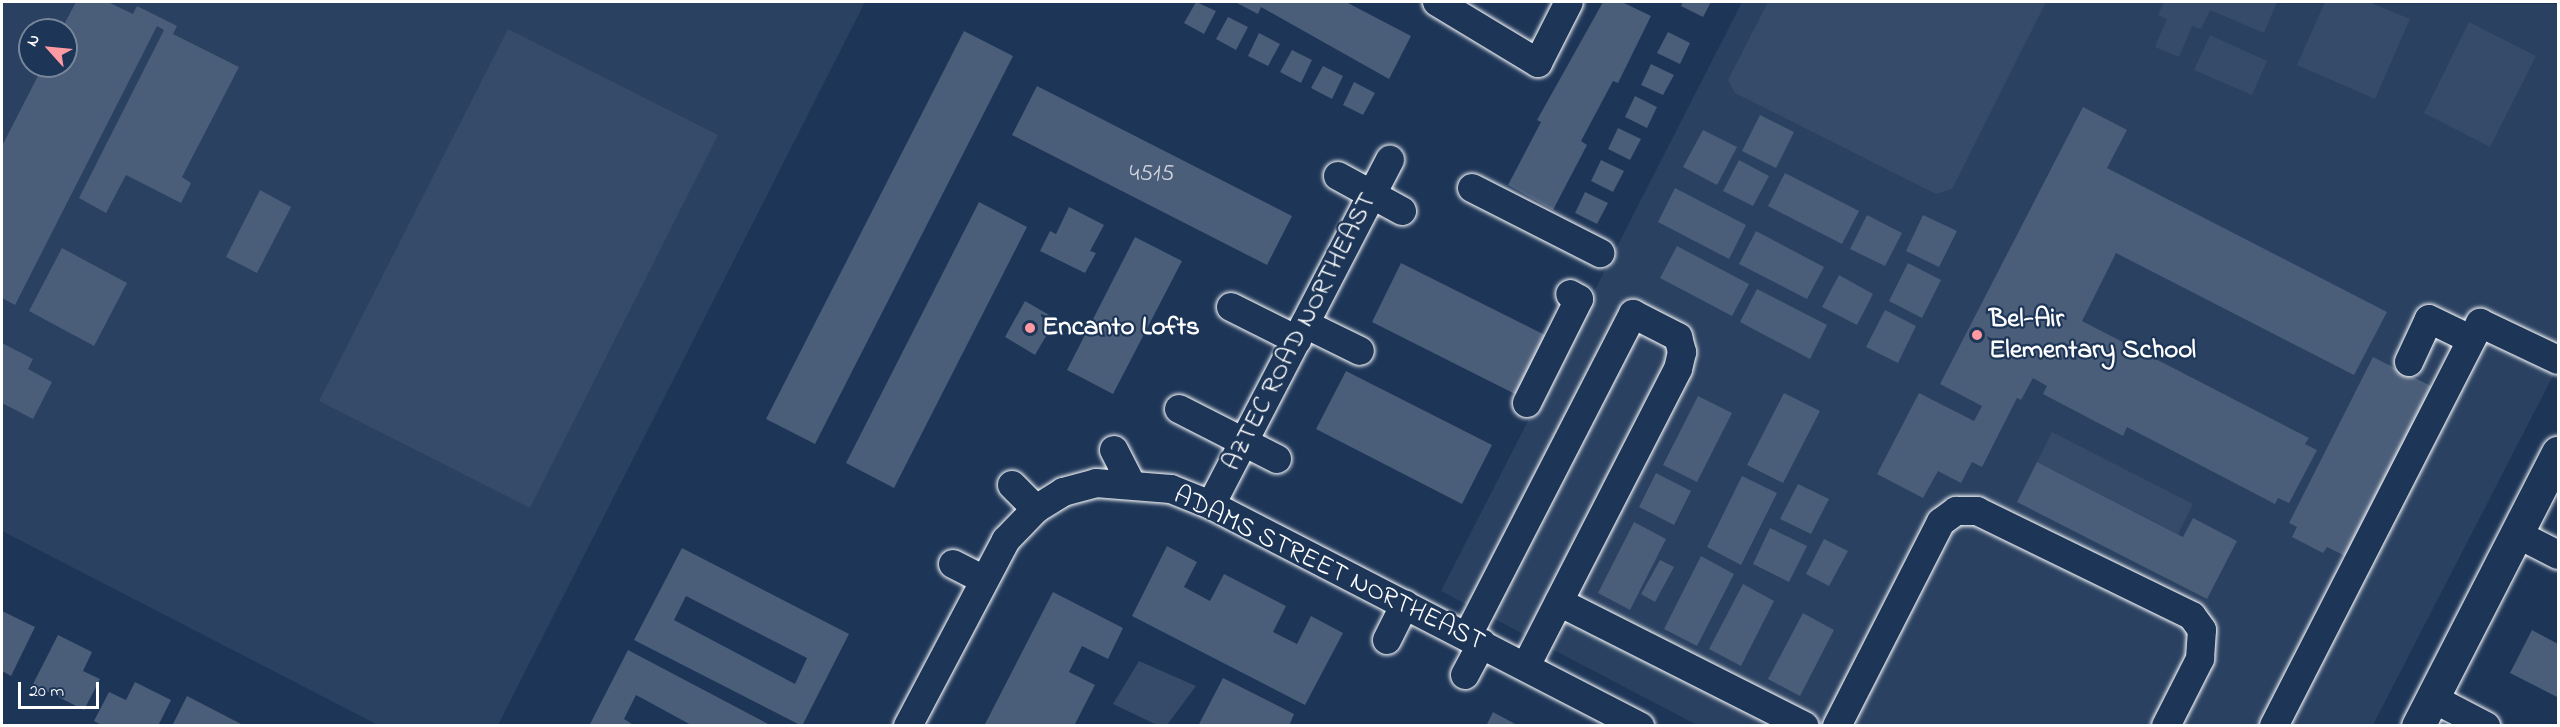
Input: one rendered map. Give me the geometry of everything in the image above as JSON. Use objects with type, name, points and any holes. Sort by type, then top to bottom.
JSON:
[{"type":"main road","points":[[2425,712],[2559,453]]},
{"type":"street","points":[[1437,2],[1538,63],[1569,2]]},
{"type":"street","name":"AZTEC ROAD NORTHEAST","points":[[1211,505],[1390,160]]},
{"type":"street","points":[[1338,176],[1402,211]]},
{"type":"street","points":[[1472,188],[1600,254]]},
{"type":"street","points":[[1527,403],[1579,299],[1570,294]]},
{"type":"street","points":[[1231,307],[1360,351]]},
{"type":"street","points":[[1465,675],[1475,639],[1634,314],[1678,337],[1682,352],[1678,369],[1526,666]]},
{"type":"street","points":[[2409,362],[2429,319],[2470,339]]},
{"type":"street","points":[[2274,726],[2480,323],[2559,360]]},
{"type":"street","points":[[1179,408],[1277,459]]},
{"type":"street","points":[[1114,450],[1131,484]]},
{"type":"street","name":"ADAMS STREET NORTHEAST","points":[[908,726],[980,585],[1006,540],[1036,509],[1063,492],[1096,483],[1171,489],[1211,505],[1640,726]]},
{"type":"street","points":[[1012,485],[1036,509]]},
{"type":"street","points":[[1837,726],[1941,522],[1956,511],[1977,511],[2192,616],[2202,630],[2200,660],[2166,726]]},
{"type":"street","points":[[2517,534],[2559,555]]},
{"type":"street","points":[[953,564],[980,585]]},
{"type":"street","points":[[1559,602],[1805,726]]},
{"type":"street","points":[[1387,640],[1405,604]]},
{"type":"street","points":[[2425,712],[2486,726]]},
{"type":"shaded area","points":[[2,2],[865,2],[498,725],[378,725],[2,531]]},
{"type":"shaded area","points":[[1742,2],[2558,4],[2558,366],[2373,725],[1697,725],[1441,591]]},
{"type":"shaded area","points":[[1768,2],[2046,2],[1952,189],[1936,194],[1735,93],[1728,80]]},
{"type":"shaded area","points":[[2164,2],[2277,2],[2264,33],[2210,10],[2201,29],[2192,26],[2179,57],[2155,47],[2167,19],[2158,15]]},
{"type":"shaded area","points":[[2325,2],[2369,2],[2410,19],[2375,99],[2297,65]]},
{"type":"shaded area","points":[[2469,22],[2536,56],[2490,147],[2424,113]]},
{"type":"shaded area","points":[[508,29],[718,135],[530,508],[319,401]]},
{"type":"shaded area","points":[[2210,35],[2267,61],[2252,95],[2194,70]]},
{"type":"shaded area","points":[[2052,432],[2193,504],[2178,534],[2037,462]]},
{"type":"shaded area","points":[[1139,661],[1196,686],[1167,725],[1157,725],[1113,704]]},
{"type":"building","points":[[76,2],[108,2],[133,14],[137,6],[177,26],[173,34],[239,67],[182,177],[191,183],[181,203],[126,175],[106,213],[79,198],[164,30],[157,26],[15,305],[2,298],[2,146],[37,78],[78,78],[78,18],[67,18]]},
{"type":"building","points":[[1196,2],[1216,11],[1204,34],[1184,23]]},
{"type":"building","points":[[1235,2],[1346,2],[1411,36],[1389,79],[1261,7],[1258,14]]},
{"type":"building","points":[[1603,2],[1622,2],[1651,16],[1618,83],[1613,81],[1581,141],[1587,145],[1553,210],[1508,185],[1541,122],[1537,120]]},
{"type":"building","points":[[1683,2],[1711,2],[1703,17],[1681,6]]},
{"type":"building","points":[[1228,17],[1248,27],[1236,50],[1216,39]]},
{"type":"building","points":[[964,31],[1013,56],[815,444],[766,419]]},
{"type":"building","points":[[1668,32],[1690,43],[1680,64],[1657,53]]},
{"type":"building","points":[[1259,33],[1280,44],[1268,66],[1248,56]]},
{"type":"building","points":[[1292,50],[1312,60],[1301,83],[1280,72]]},
{"type":"building","points":[[1651,64],[1674,75],[1663,95],[1641,85]]},
{"type":"building","points":[[1323,66],[1343,76],[1332,99],[1311,88]]},
{"type":"building","points":[[1354,82],[1375,93],[1363,115],[1343,105]]},
{"type":"building","points":[[1037,86],[1292,216],[1267,265],[1012,135]]},
{"type":"building","points":[[1635,96],[1657,107],[1647,128],[1625,117]]},
{"type":"building","points":[[2083,107],[2127,130],[2107,168],[2387,312],[2354,375],[2116,253],[2082,321],[2309,438],[2305,444],[2317,450],[2289,503],[2278,498],[2275,504],[2127,427],[2123,436],[2043,394],[2047,386],[2033,378],[2021,400],[2017,398],[1982,467],[1972,462],[1961,483],[1938,471],[1923,498],[1877,474],[1919,393],[1974,421],[1982,406],[1940,384]]},
{"type":"building","points":[[1760,115],[1794,132],[1776,168],[1742,151]]},
{"type":"building","points":[[1618,128],[1641,139],[1630,160],[1608,149]]},
{"type":"building","points":[[1703,130],[1737,147],[1717,185],[1683,167]]},
{"type":"building","points":[[1601,160],[1624,171],[1613,192],[1591,181]]},
{"type":"building","points":[[1739,160],[1769,176],[1753,206],[1723,191]]},
{"type":"building","points":[[1785,173],[1859,211],[1842,244],[1768,206]]},
{"type":"building","points":[[1675,188],[1746,225],[1729,259],[1658,222]]},
{"type":"building","points":[[260,190],[291,207],[257,273],[226,257]]},
{"type":"building","points":[[1585,192],[1608,203],[1597,224],[1575,213]]},
{"type":"building","points":[[979,202],[1027,227],[894,488],[846,463]]},
{"type":"building","points":[[1069,207],[1104,225],[1090,251],[1096,253],[1085,273],[1040,251],[1050,231],[1056,234]]},
{"type":"building","points":[[1867,215],[1902,233],[1885,266],[1850,249]]},
{"type":"building","points":[[1923,215],[1957,231],[1939,267],[1906,251]]},
{"type":"building","points":[[1756,231],[1824,267],[1807,299],[1739,264]]},
{"type":"building","points":[[1135,237],[1182,261],[1113,394],[1067,370]]},
{"type":"building","points":[[1677,246],[1749,284],[1732,316],[1660,278]]},
{"type":"building","points":[[62,248],[127,283],[94,346],[29,311]]},
{"type":"building","points":[[1401,263],[1549,337],[1519,396],[1372,322]]},
{"type":"building","points":[[1908,263],[1941,280],[1922,318],[1889,301]]},
{"type":"building","points":[[1839,275],[1873,294],[1857,325],[1822,307]]},
{"type":"building","points":[[1757,289],[1827,325],[1810,359],[1740,322]]},
{"type":"building","name":"Encanto Lofts","points":[[1025,301],[1056,319],[1035,355],[1005,337]]},
{"type":"building","points":[[1885,310],[1916,326],[1898,363],[1866,347]]},
{"type":"building","points":[[2,343],[33,359],[28,369],[52,382],[33,419],[2,403]]},
{"type":"building","points":[[2373,357],[2433,387],[2347,557],[2327,547],[2323,553],[2292,537],[2297,527],[2289,523]]},
{"type":"building","points":[[1346,371],[1492,445],[1462,504],[1316,429]]},
{"type":"building","points":[[1784,393],[1820,411],[1783,483],[1747,465]]},
{"type":"building","points":[[1698,396],[1732,413],[1697,482],[1663,465]]},
{"type":"building","points":[[2037,462],[2183,537],[2193,518],[2237,541],[2207,599],[2017,502]]},
{"type":"building","points":[[1656,473],[1691,491],[1674,525],[1639,507]]},
{"type":"building","points":[[1742,476],[1777,493],[1741,565],[1707,547]]},
{"type":"building","points":[[1798,484],[1829,499],[1811,534],[1780,519]]},
{"type":"building","points":[[1634,522],[1666,539],[1630,610],[1598,593]]},
{"type":"building","points":[[1770,528],[1807,546],[1789,582],[1753,564]]},
{"type":"building","points":[[1824,539],[1848,551],[1829,586],[1806,574]]},
{"type":"building","points":[[1167,546],[1197,562],[1184,587],[1210,601],[1224,574],[1286,606],[1273,632],[1297,644],[1311,616],[1343,633],[1305,705],[1132,616]]},
{"type":"building","points":[[682,548],[849,634],[802,726],[634,640]],"holes":[[[686,596],[807,658],[795,684],[674,620]]]},
{"type":"building","points":[[1701,556],[1734,574],[1697,646],[1664,629]]},
{"type":"building","points":[[1660,560],[1674,567],[1655,602],[1641,594]]},
{"type":"building","points":[[1743,584],[1774,601],[1741,666],[1709,649]]},
{"type":"building","points":[[1053,592],[1123,628],[1108,659],[1082,646],[1069,672],[1095,685],[1074,726],[984,726]]},
{"type":"building","points":[[2,611],[35,627],[11,676],[2,671]]},
{"type":"building","points":[[1803,613],[1834,630],[1800,696],[1768,679]]},
{"type":"building","points":[[2532,630],[2558,644],[2557,697],[2510,673]]},
{"type":"building","points":[[58,635],[92,652],[83,671],[100,679],[84,710],[33,684]]},
{"type":"building","points":[[628,650],[772,726],[693,726],[636,695],[624,719],[635,726],[589,726]]},
{"type":"building","points":[[1223,678],[1294,714],[1289,726],[1198,726]]},
{"type":"building","points":[[135,682],[171,700],[158,726],[103,726],[94,721],[109,692],[126,700]]},
{"type":"building","points":[[187,696],[245,726],[172,726]]},
{"type":"building","points":[[1493,712],[1519,726],[1486,726]]},
{"type":"place","name":"Encanto Lofts","points":[[1030,328]]},
{"type":"place","name":"Bel-Air Elementary School","points":[[1977,335]]}]
